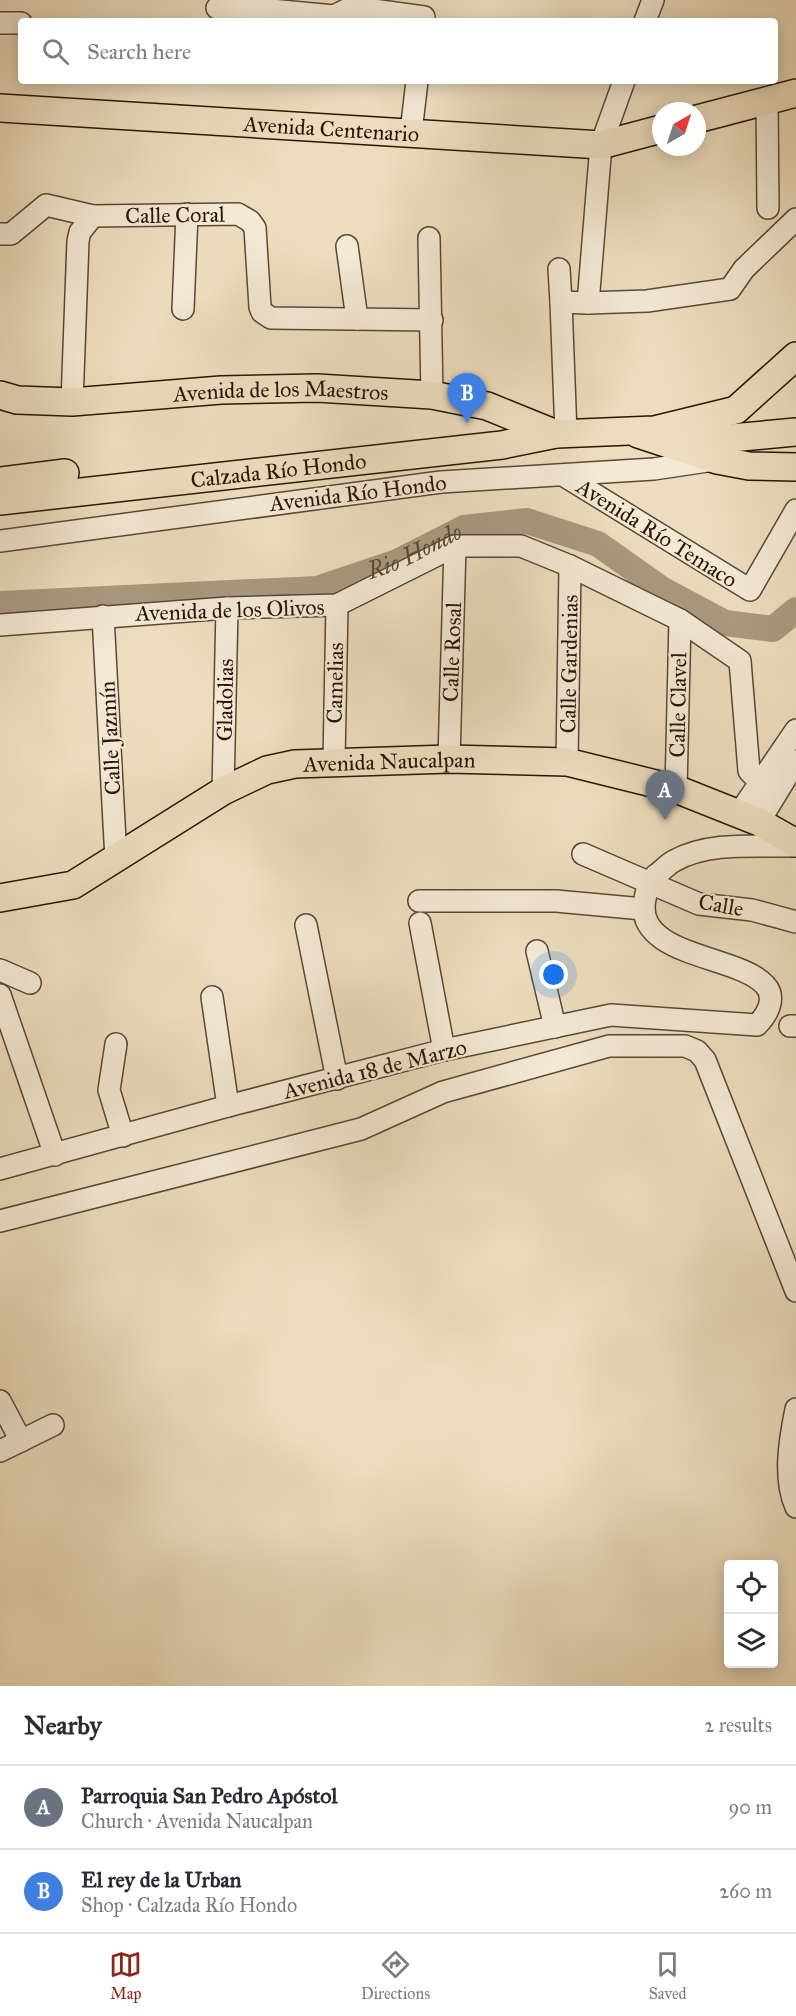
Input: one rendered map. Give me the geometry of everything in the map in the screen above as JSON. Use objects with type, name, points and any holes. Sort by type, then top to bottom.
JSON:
[{"type":"main road","points":[[706,117],[796,93]]},
{"type":"main road","name":"Avenida Centenario","points":[[0,108],[601,145],[652,131]]},
{"type":"main road","name":"Calzada Río Hondo","points":[[0,481],[468,431],[561,434],[654,430],[736,410],[796,356]]},
{"type":"main road","name":"Avenida de los Maestros","points":[[0,395],[17,400],[72,402],[222,390],[317,388],[432,395],[487,406],[561,434]]},
{"type":"main road","points":[[724,449],[729,424],[736,410]]},
{"type":"main road","points":[[626,430],[724,449],[796,432]]},
{"type":"main road","points":[[654,430],[724,449],[749,466],[796,467]]},
{"type":"main road","name":"Calzada Río Hondo","points":[[0,501],[501,445],[561,434]]},
{"type":"main road","name":"Avenida Naucalpan","points":[[0,898],[73,885],[117,860],[224,791],[267,770],[334,761],[449,759],[567,762],[676,789],[752,828],[796,845]]},
{"type":"street","points":[[646,18],[653,0]]},
{"type":"street","points":[[217,10],[250,8],[334,16],[353,4],[426,13]]},
{"type":"street","points":[[0,23],[18,23]]},
{"type":"street","points":[[411,132],[417,84]]},
{"type":"street","points":[[588,303],[601,145],[623,84]]},
{"type":"street","points":[[767,100],[768,208]]},
{"type":"street","points":[[0,223],[16,220],[43,193]]},
{"type":"street","points":[[0,234],[11,234],[46,205],[93,216]]},
{"type":"street","points":[[183,309],[187,214]]},
{"type":"street","name":"Calle Coral","points":[[72,402],[78,241],[80,232],[93,216],[238,214],[250,221],[255,228],[260,307],[271,318],[432,320]]},
{"type":"street","points":[[561,302],[647,301],[730,289],[744,269],[796,219]]},
{"type":"street","points":[[429,238],[432,395]]},
{"type":"street","points":[[347,246],[357,319]]},
{"type":"street","points":[[559,270],[561,434]]},
{"type":"street","name":"Avenida Río Hondo","points":[[0,541],[441,482],[654,470],[724,449]]},
{"type":"street","name":"Avenida Río Temaco","points":[[563,475],[750,590],[796,510]]},
{"type":"street","name":"Avenida de los Olivos","points":[[0,625],[227,608],[337,605],[455,546],[521,546],[570,566],[680,620],[740,661],[749,771],[769,787]]},
{"type":"street","name":"Calle Rosal","points":[[449,759],[455,546]]},
{"type":"street","name":"Calle Gardenias","points":[[567,762],[570,566]]},
{"type":"street","name":"Camelias","points":[[334,761],[337,605]]},
{"type":"street","name":"Gladolias","points":[[224,791],[227,608]]},
{"type":"street","name":"Calle Jazmín","points":[[103,616],[117,860]]},
{"type":"street","name":"Calle Clavel","points":[[676,789],[680,620]]},
{"type":"street","points":[[418,901],[556,901],[643,909],[648,882],[674,861],[709,849],[752,828],[796,730]]},
{"type":"street","points":[[769,787],[796,761]]},
{"type":"street","name":"Calle","points":[[583,854],[699,904],[752,910],[796,922]]},
{"type":"street","name":"Avenida 18 de Marzo","points":[[0,1169],[228,1106],[444,1050],[610,1015],[757,1025],[766,1016],[771,1002],[768,987],[755,975],[678,948],[654,932],[643,909]]},
{"type":"street","points":[[420,923],[444,1050]]},
{"type":"street","points":[[306,925],[337,1079]]},
{"type":"street","points":[[537,951],[555,1027]]},
{"type":"street","points":[[0,970],[30,983]]},
{"type":"street","points":[[1,995],[55,1155]]},
{"type":"street","points":[[212,997],[228,1106]]},
{"type":"street","points":[[117,1044],[109,1090],[123,1136]]},
{"type":"street","points":[[0,1221],[361,1129],[443,1092],[609,1046],[685,1046],[697,1051],[705,1060],[796,1291]]},
{"type":"street","points":[[0,1401],[21,1441]]},
{"type":"street","points":[[796,1409],[790,1440],[791,1496],[796,1507]]},
{"type":"street","points":[[0,1451],[53,1425]]},
{"type":"waterway","name":"Rio Hondo","points":[[0,604],[317,589],[397,562],[464,528],[527,521],[598,544],[663,590],[725,623],[773,629],[796,610]]},
{"type":"place","name":"El rey de la Urban","points":[[467,423]]},
{"type":"place","name":"Parroquia San Pedro Apóstol","points":[[665,820]]}]
